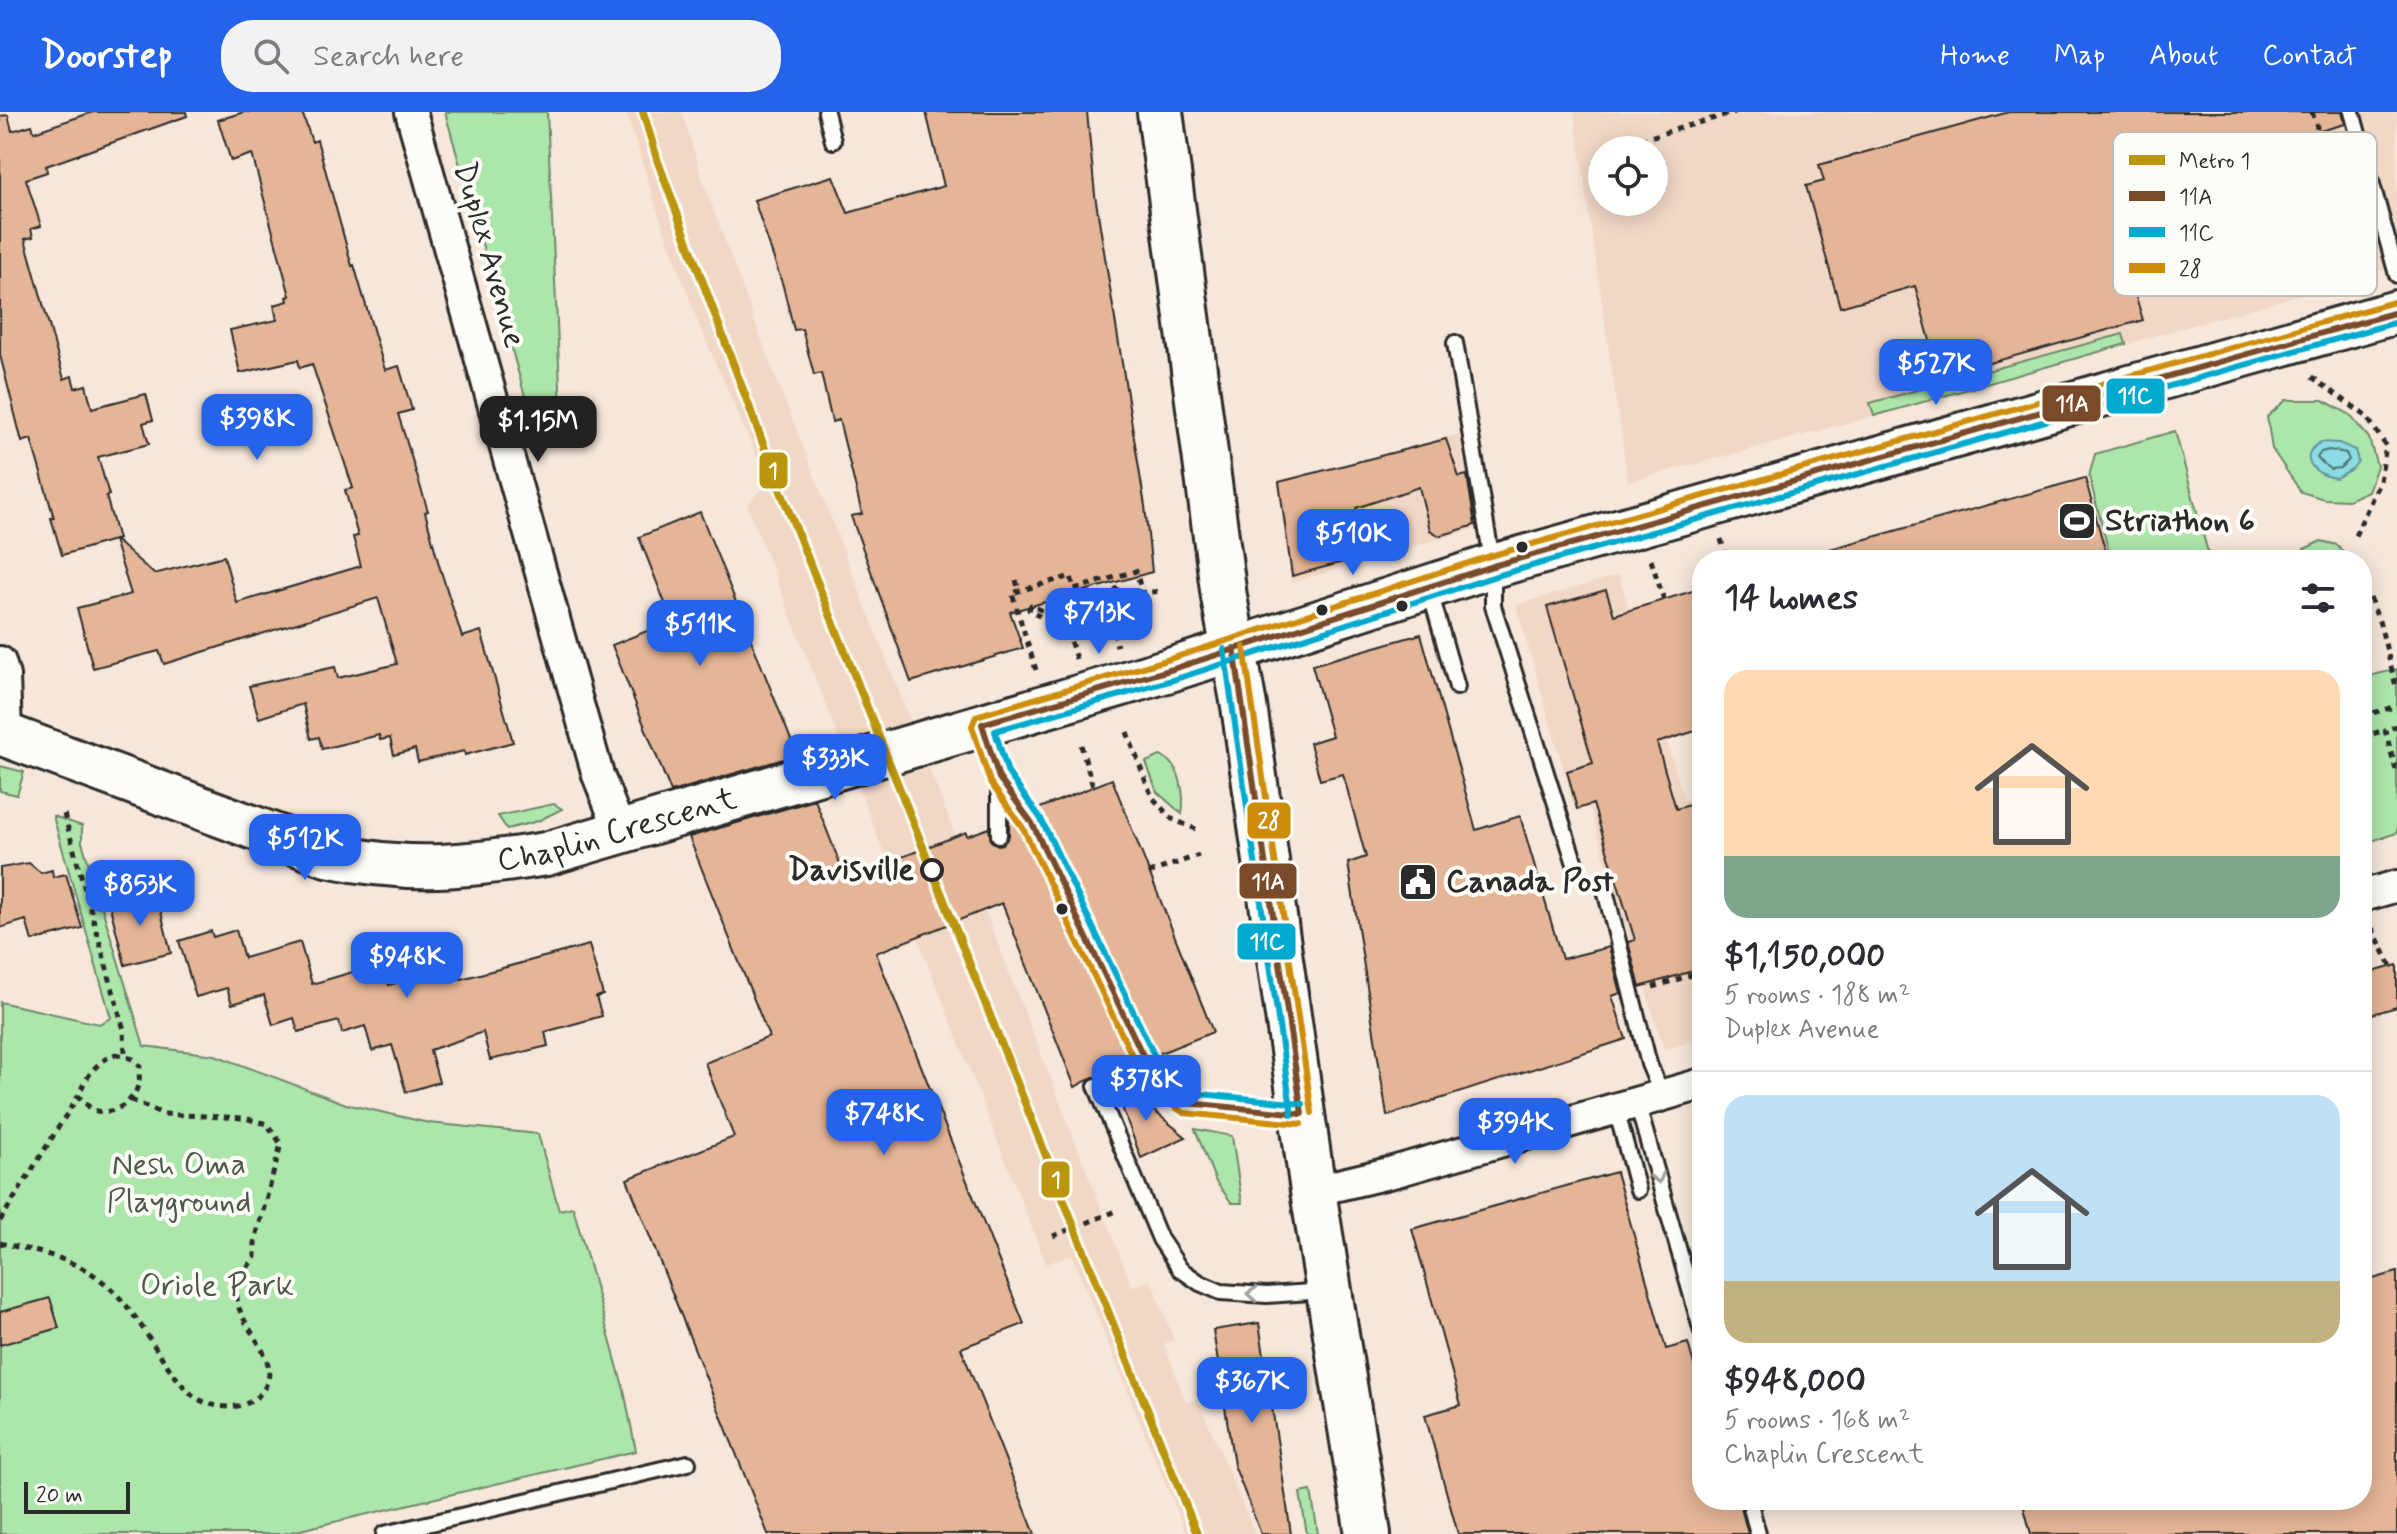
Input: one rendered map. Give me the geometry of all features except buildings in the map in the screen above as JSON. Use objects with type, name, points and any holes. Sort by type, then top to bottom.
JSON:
[{"type":"main road","points":[[1160,112],[1224,597],[1368,1534]]},
{"type":"street","name":"Duplex Avenue","points":[[411,112],[598,775],[620,831]]},
{"type":"street","name":"Chaplin Crescent","points":[[3,733],[327,855],[367,864],[443,868],[490,863],[571,847],[1173,669],[1493,566],[2397,312]]},
{"type":"street","points":[[0,662],[4,676],[3,733]]},
{"type":"street","points":[[2372,905],[2397,886]]},
{"type":"street","points":[[1313,1191],[1393,1172],[1692,1087]]},
{"type":"lane","points":[[826,112],[833,141]]},
{"type":"lane","points":[[2352,112],[2358,132]]},
{"type":"lane","points":[[2377,203],[2397,275]]},
{"type":"lane","points":[[1455,343],[1493,566],[1493,606],[1576,867]]},
{"type":"lane","points":[[1429,588],[1457,687]]},
{"type":"lane","points":[[982,724],[999,778],[999,835]]},
{"type":"lane","points":[[999,778],[1032,823]]},
{"type":"lane","points":[[1603,882],[1649,1064],[1638,1102],[1638,1190]]},
{"type":"lane","points":[[1147,1064],[1162,1087],[1187,1103],[1302,1114]]},
{"type":"lane","points":[[1096,1086],[1160,1239],[1180,1269],[1200,1283],[1221,1292],[1267,1295],[1330,1290]]},
{"type":"lane","points":[[1638,1102],[1692,1296]]},
{"type":"lane","points":[[384,1534],[688,1463]]},
{"type":"lane","points":[[1752,1510],[1758,1534]]},
{"type":"path","points":[[1654,136],[1735,112]]},
{"type":"path","points":[[2312,112],[2316,132]]},
{"type":"path","points":[[2308,374],[2366,416],[2386,446],[2380,481],[2354,538]]},
{"type":"path","points":[[1720,538],[1724,550]]},
{"type":"path","points":[[1651,559],[1664,600]]},
{"type":"path","points":[[1037,671],[1012,593],[1071,576],[1074,589],[1136,571],[1142,593],[1162,591]]},
{"type":"path","points":[[1016,580],[1019,591]]},
{"type":"path","points":[[1088,609],[1090,598],[1102,595],[1122,605],[1127,600],[1111,583]]},
{"type":"path","points":[[2372,603],[2397,690]]},
{"type":"path","points":[[1076,660],[1068,633],[1029,610],[1031,605],[1057,618],[1088,609],[1109,620],[1117,648]]},
{"type":"path","points":[[2372,713],[2397,706]]},
{"type":"path","points":[[2372,734],[2397,726]]},
{"type":"path","points":[[2385,730],[2397,774]]},
{"type":"path","points":[[1127,732],[1139,772],[1152,797],[1172,819],[1196,829]]},
{"type":"path","points":[[1081,745],[1093,787]]},
{"type":"path","points":[[64,814],[124,1030],[125,1055]]},
{"type":"path","points":[[1149,873],[1199,855]]},
{"type":"path","points":[[2372,923],[2391,966]]},
{"type":"path","points":[[0,1221],[78,1096],[87,1075],[103,1059],[116,1054],[125,1055],[140,1066],[138,1086],[131,1100],[109,1111],[93,1109],[78,1096]]},
{"type":"path","points":[[0,1243],[78,1265],[103,1282],[131,1312],[189,1392],[207,1404],[239,1406],[259,1396],[269,1369],[267,1358],[243,1320],[236,1291],[243,1273],[255,1257],[255,1241],[281,1144],[267,1124],[244,1118],[163,1114],[131,1100]]},
{"type":"path","points":[[1053,1236],[1119,1210]]},
{"type":"shaded area","points":[[626,112],[682,112],[703,181],[769,360],[1132,1286],[1151,1280],[1174,1340],[1164,1344],[1186,1402],[1198,1399],[1255,1534],[1186,1534],[1072,1255],[1046,1264],[747,505],[768,482],[699,325],[658,213]]},
{"type":"shaded area","points":[[1574,112],[2397,112],[2397,267],[2377,273],[2377,132],[2113,132],[2113,296],[2295,296],[1874,416],[1628,482],[1589,216],[1668,216],[1668,136],[1588,136],[1588,208]]},
{"type":"shaded area","points":[[1462,433],[1477,528],[1291,583],[1278,483]]},
{"type":"shaded area","points":[[1619,575],[1684,800],[1692,798],[1692,1041],[1664,1050],[1589,806],[1575,809],[1516,605]]},
{"type":"green space","points":[[445,112],[547,112],[562,429],[535,432]]},
{"type":"green space","points":[[2123,334],[2126,344],[1874,416],[1870,403]]},
{"type":"green space","points":[[2286,400],[2323,400],[2349,414],[2369,438],[2377,466],[2368,491],[2348,500],[2324,499],[2301,492],[2272,449],[2267,417]]},
{"type":"green space","points":[[2175,431],[2207,550],[2108,550],[2089,476],[2095,454]]},
{"type":"green space","points":[[2321,541],[2337,545],[2341,550],[2303,550]]},
{"type":"green space","points":[[2397,669],[2397,833],[2372,841],[2372,675]]},
{"type":"green space","points":[[1160,756],[1167,759],[1177,772],[1182,789],[1182,814],[1157,792],[1146,762]]},
{"type":"green space","points":[[0,766],[24,772],[17,795],[0,791]]},
{"type":"green space","points":[[554,804],[562,809],[538,821],[507,829],[498,816]]},
{"type":"green space","name":"Oriole Park","points":[[53,816],[82,826],[82,842],[144,1046],[215,1055],[346,1104],[429,1123],[538,1134],[559,1210],[573,1207],[624,1390],[636,1451],[283,1534],[0,1534],[0,1002],[99,1024],[111,1018]]},
{"type":"green space","points":[[1195,1129],[1232,1136],[1242,1203],[1232,1203],[1216,1182]]},
{"type":"green space","points":[[1311,1491],[1318,1534],[1307,1534],[1300,1493]]},
{"type":"water","points":[[2321,442],[2339,443],[2355,450],[2358,461],[2353,468],[2336,478],[2321,474],[2311,464],[2309,453]]},
{"type":"metro line","name":"1","points":[[643,112],[658,162],[780,489],[1197,1534]]},
{"type":"transit line","name":"28","points":[[1301,1124],[1184,1113],[1155,1094],[1138,1068],[1023,828],[990,782],[972,726],[976,716],[1170,659],[1490,556],[2394,302]]},
{"type":"transit line","name":"11A","points":[[1302,1114],[1187,1103],[1162,1087],[1147,1064],[1032,823],[999,778],[982,724],[1173,669],[1493,566],[2397,312]]},
{"type":"transit line","name":"11C","points":[[1303,1104],[1190,1093],[1169,1080],[1156,1059],[1041,819],[1008,773],[995,731],[1176,679],[1496,576],[2397,322]]},
{"type":"transit line","name":"28","points":[[1244,647],[1312,1113]]},
{"type":"transit line","name":"11A","points":[[1234,648],[1302,1114]]},
{"type":"transit line","name":"11C","points":[[1224,649],[1292,1115]]},
{"type":"place","name":"Striathon 6","points":[[2077,521]]},
{"type":"place","name":"Davisville","points":[[932,870]]},
{"type":"place","name":"Canada Post","points":[[1418,882]]},
{"type":"park label","name":"Nesh Oma Playground","points":[[179,1184]]}]
